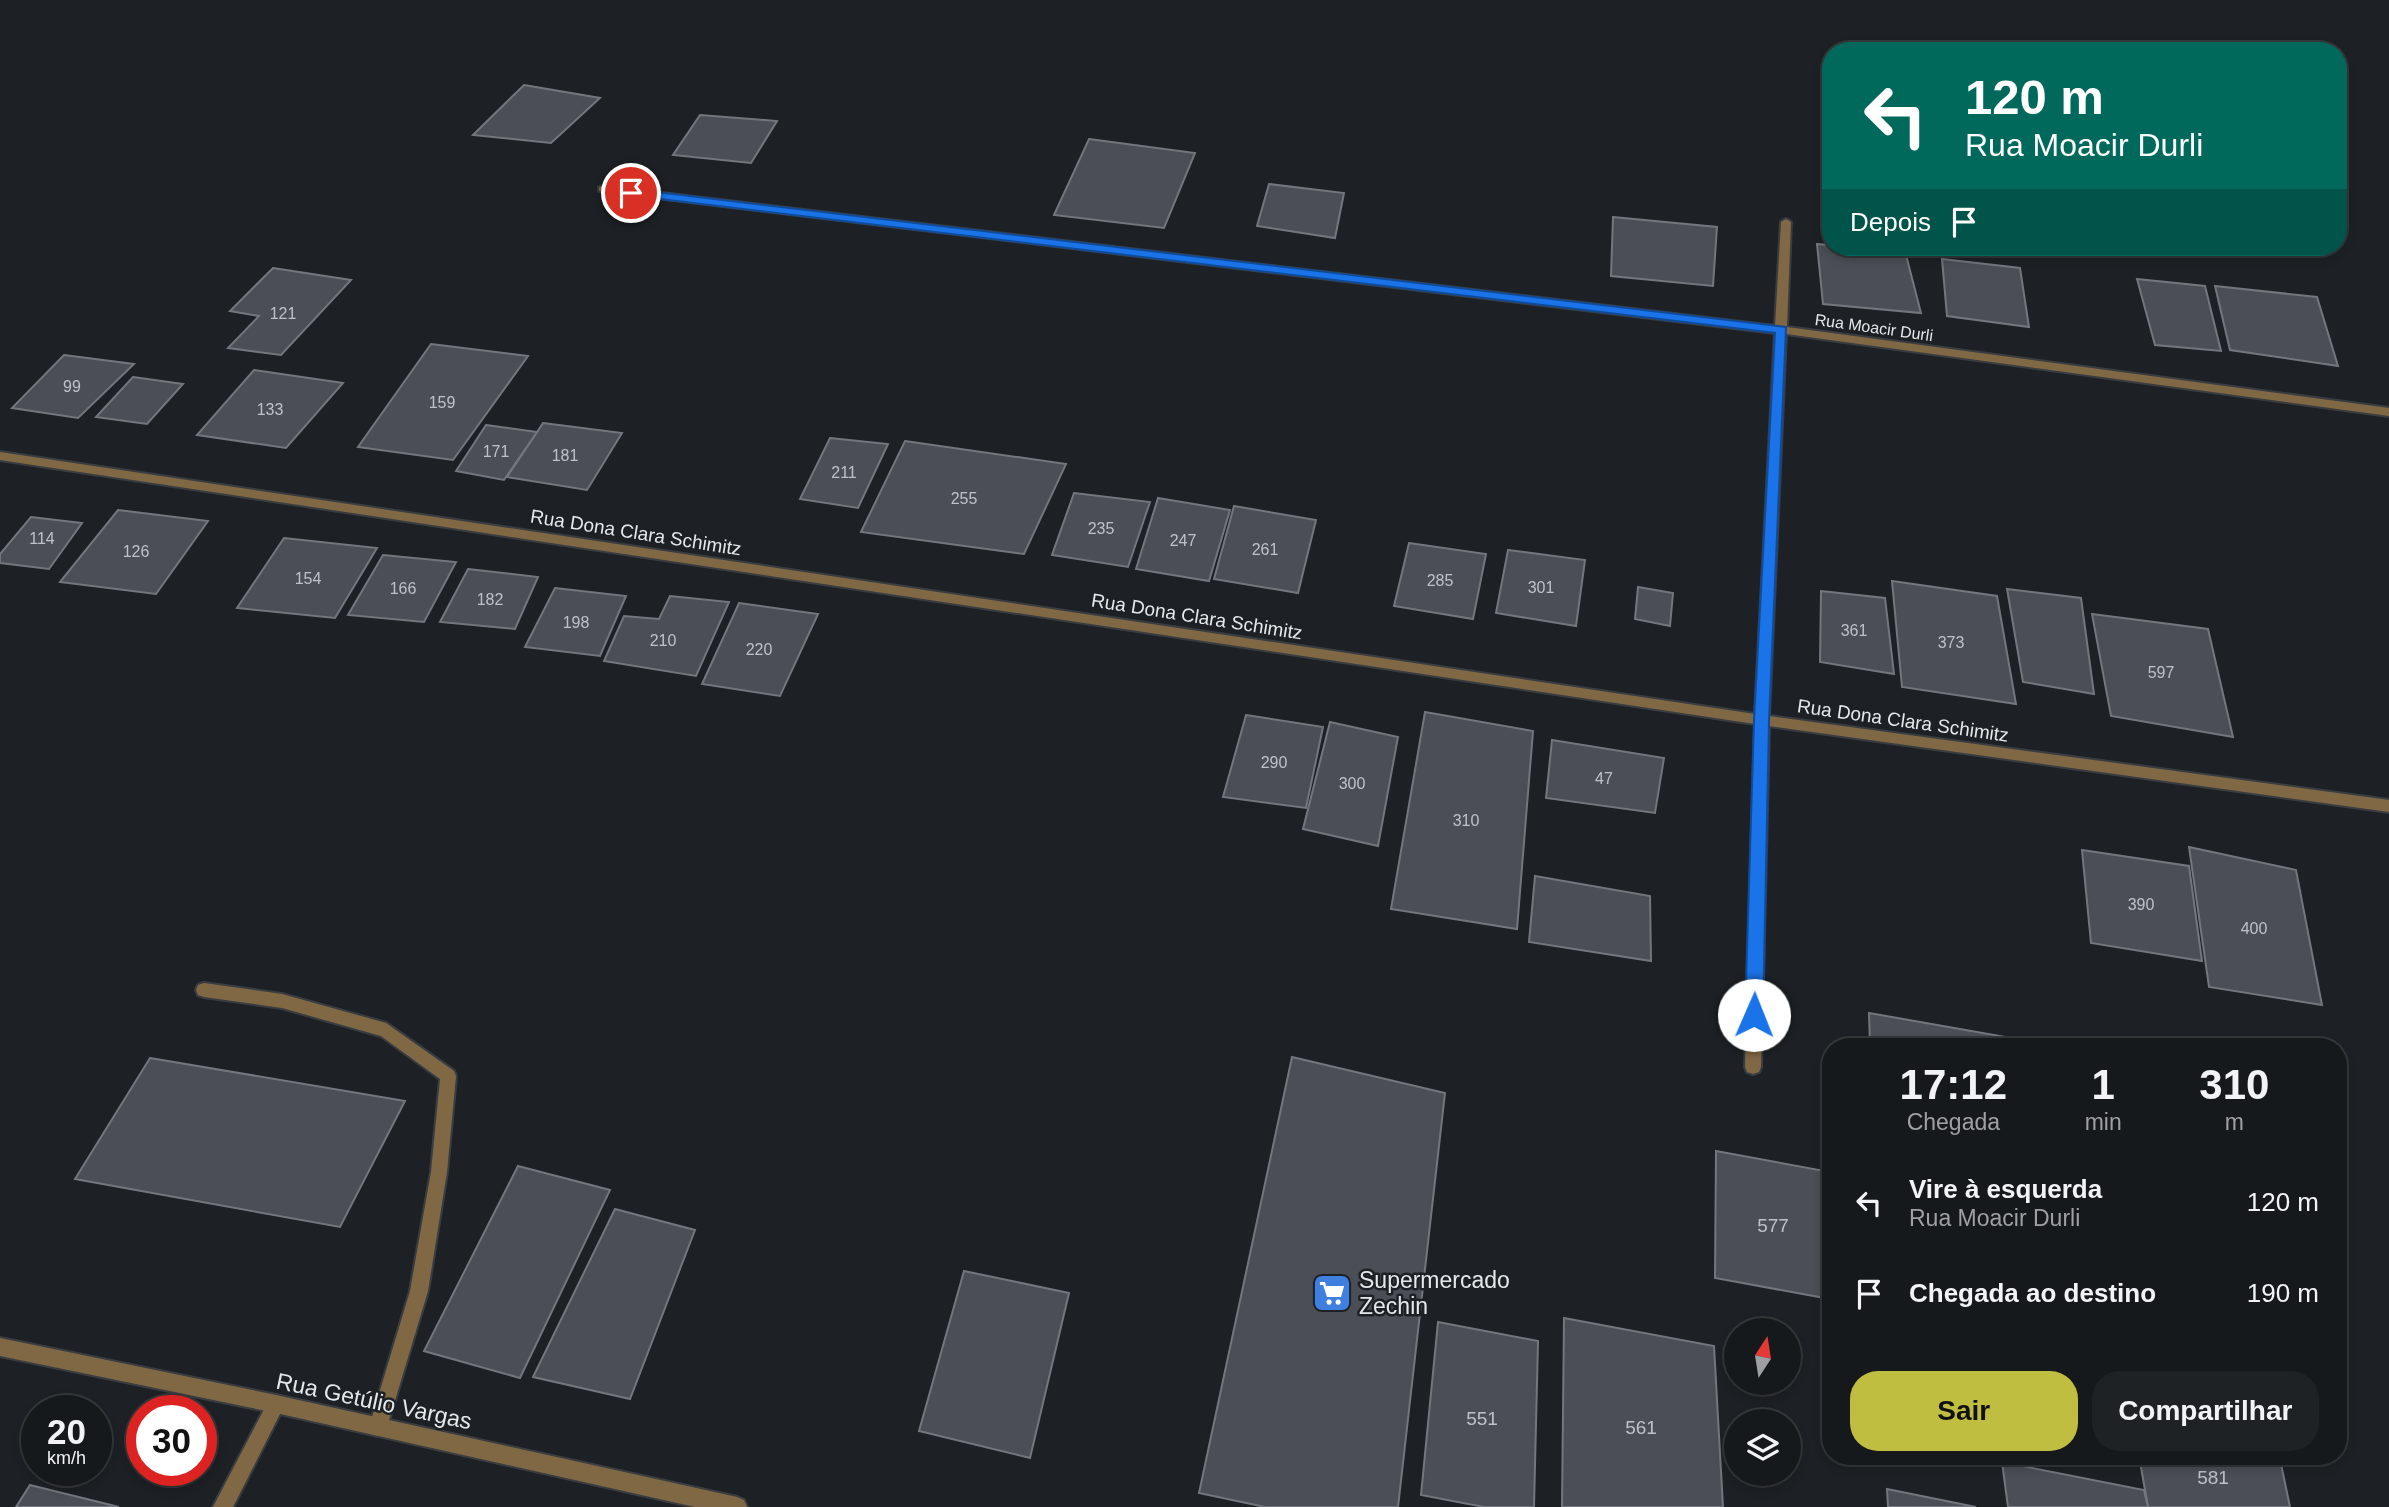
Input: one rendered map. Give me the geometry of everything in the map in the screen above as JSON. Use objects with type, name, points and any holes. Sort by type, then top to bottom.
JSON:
[{"type":"street","name":"Rua Moacir Durli","points":[[603,190],[1782,330],[2389,412]]},
{"type":"street","points":[[1753,1067],[1762,720],[1786,222]]},
{"type":"street","name":"Rua Dona Clara Schimitz","points":[[0,456],[1762,720],[2389,806]]},
{"type":"street","points":[[204,990],[282,1001],[386,1030],[448,1076],[439,1172],[419,1291],[379,1427]]},
{"type":"street","name":"Rua Getúlio Vargas","points":[[0,1347],[276,1404],[737,1507]]},
{"type":"street","points":[[223,1507],[276,1404]]},
{"type":"building","points":[[524,85],[600,98],[551,143],[473,135]]},
{"type":"building","points":[[700,115],[777,121],[751,163],[673,155]]},
{"type":"building","points":[[1089,139],[1195,153],[1164,228],[1054,215]]},
{"type":"building","points":[[1269,184],[1344,193],[1335,238],[1257,226]]},
{"type":"building","points":[[1613,217],[1717,227],[1713,286],[1611,276]]},
{"type":"building","points":[[1817,244],[1822,244],[1822,256],[1906,256],[1921,313],[1823,304]]},
{"type":"building","points":[[1942,259],[2020,268],[2029,327],[1947,316]]},
{"type":"building","points":[[273,268],[351,280],[281,355],[228,348],[259,316],[230,311]]},
{"type":"building","points":[[2137,279],[2205,286],[2221,351],[2155,345]]},
{"type":"building","points":[[2215,286],[2317,297],[2338,366],[2230,350]]},
{"type":"building","points":[[431,344],[528,356],[453,460],[358,447]]},
{"type":"building","points":[[64,355],[134,364],[78,418],[12,408]]},
{"type":"building","points":[[254,370],[343,383],[286,448],[197,435]]},
{"type":"building","points":[[133,377],[183,384],[147,424],[96,417]]},
{"type":"building","points":[[543,423],[622,433],[587,490],[507,477]]},
{"type":"building","points":[[486,425],[537,432],[504,480],[456,471]]},
{"type":"building","points":[[830,438],[888,444],[858,508],[800,499]]},
{"type":"building","points":[[905,441],[1066,464],[1024,554],[861,532]]},
{"type":"building","points":[[1074,493],[1150,502],[1128,567],[1052,555]]},
{"type":"building","points":[[1158,498],[1230,510],[1209,581],[1136,569]]},
{"type":"building","points":[[1234,506],[1316,520],[1298,593],[1214,579]]},
{"type":"building","points":[[118,510],[208,521],[156,594],[60,582]]},
{"type":"building","points":[[31,517],[82,523],[49,569],[0,563],[0,554]]},
{"type":"building","points":[[284,538],[377,548],[335,618],[237,608]]},
{"type":"building","points":[[1409,543],[1486,554],[1473,619],[1394,606]]},
{"type":"building","points":[[1508,550],[1585,560],[1576,626],[1496,613]]},
{"type":"building","points":[[383,555],[456,562],[424,622],[348,615]]},
{"type":"building","points":[[468,569],[538,577],[515,629],[440,622]]},
{"type":"building","points":[[1892,581],[1997,596],[2016,704],[1902,687]]},
{"type":"building","points":[[1638,587],[1673,593],[1670,626],[1635,619]]},
{"type":"building","points":[[555,588],[626,596],[600,656],[525,647]]},
{"type":"building","points":[[2007,589],[2081,598],[2094,694],[2023,682]]},
{"type":"building","points":[[1821,591],[1885,598],[1894,674],[1820,662]]},
{"type":"building","points":[[670,596],[729,602],[696,676],[604,661],[624,616],[659,619]]},
{"type":"building","points":[[739,603],[818,614],[780,696],[702,684]]},
{"type":"building","points":[[2092,614],[2208,629],[2233,737],[2111,716]]},
{"type":"building","points":[[1425,712],[1533,731],[1517,929],[1391,909]]},
{"type":"building","points":[[1246,715],[1323,727],[1306,808],[1223,797]]},
{"type":"building","points":[[1330,722],[1398,737],[1378,846],[1303,829]]},
{"type":"building","points":[[1552,740],[1664,758],[1655,813],[1546,798]]},
{"type":"building","points":[[2189,847],[2296,870],[2322,1005],[2209,987]]},
{"type":"building","points":[[2082,850],[2189,866],[2202,961],[2091,943]]},
{"type":"building","points":[[1535,876],[1650,896],[1651,961],[1529,942]]},
{"type":"building","points":[[1869,1013],[2012,1038],[1870,1038]]},
{"type":"building","name":"Supermercado Zechin","points":[[1292,1057],[1445,1093],[1398,1507],[1265,1507],[1199,1493]]},
{"type":"building","points":[[150,1058],[405,1101],[340,1227],[75,1179]]},
{"type":"building","points":[[1716,1151],[1822,1171],[1822,1298],[1715,1278]]},
{"type":"building","points":[[518,1166],[610,1190],[520,1378],[424,1351]]},
{"type":"building","points":[[615,1209],[695,1230],[630,1399],[533,1377]]},
{"type":"building","points":[[964,1271],[1069,1293],[1030,1458],[919,1431]]},
{"type":"building","points":[[1564,1318],[1714,1346],[1723,1507],[1562,1507]]},
{"type":"building","points":[[1438,1322],[1538,1341],[1534,1507],[1484,1507],[1421,1495]]},
{"type":"building","points":[[2002,1465],[2017,1465],[2144,1490],[2148,1507],[2008,1507]]},
{"type":"building","points":[[2141,1465],[2281,1465],[2290,1507],[2148,1507]]},
{"type":"building","points":[[29,1486],[34,1486],[119,1507],[16,1507]]},
{"type":"building","points":[[1887,1489],[1976,1507],[1888,1507]]},
{"type":"place","name":"Supermercado Zechin","points":[[1332,1293]]},
{"type":"route","points":[[631,193],[1782,330],[1762,720],[1754,1015]]}]
